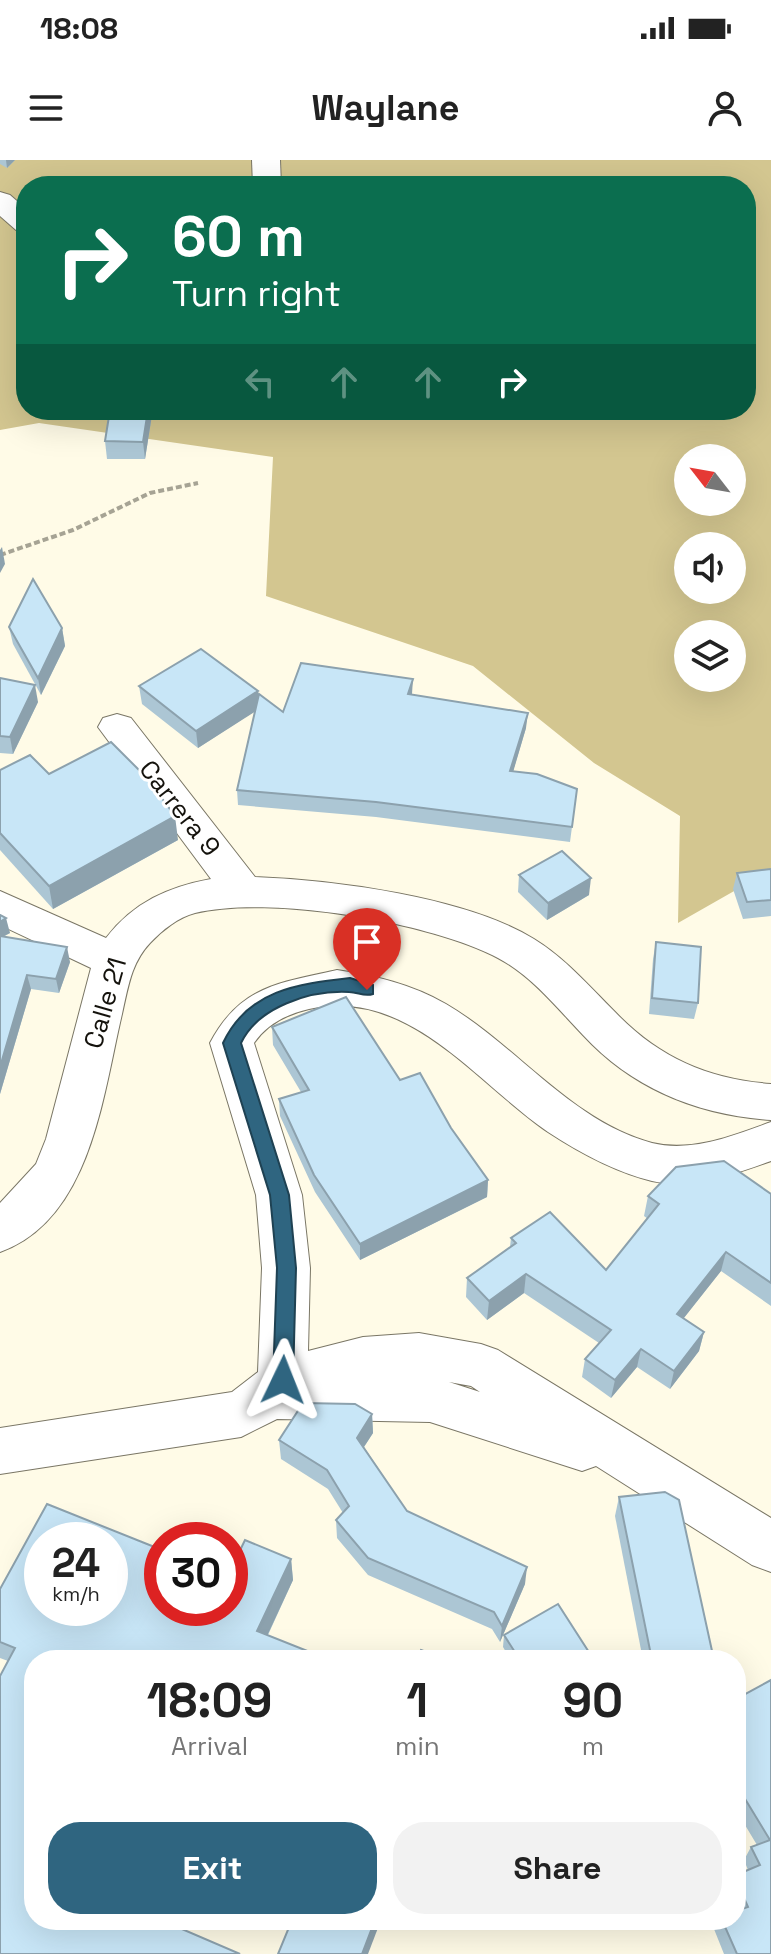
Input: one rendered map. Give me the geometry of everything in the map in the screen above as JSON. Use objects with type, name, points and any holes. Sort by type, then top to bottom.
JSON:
[{"type":"street","points":[[0,201],[16,215]]},
{"type":"street","name":"Carrera 9","points":[[117,727],[242,890]]},
{"type":"street","name":"Calle 21","points":[[0,1232],[33,1203],[54,1175],[69,1139],[114,960],[139,927],[164,909],[211,893],[242,890],[428,916],[492,936],[539,964],[640,1061],[671,1080],[705,1093],[744,1101],[771,1102]]},
{"type":"street","points":[[0,907],[114,960]]},
{"type":"street","points":[[276,1389],[286,1268],[279,1195],[232,1043],[241,1024],[257,1010],[305,990],[350,985],[384,994],[445,1026],[521,1087],[604,1142],[655,1163],[710,1160],[771,1141]]},
{"type":"street","points":[[0,1451],[241,1414],[276,1389],[377,1358],[419,1355],[481,1366],[771,1547]]},
{"type":"path","points":[[0,555],[81,527],[164,485],[198,483]]},
{"type":"shaded area","points":[[0,160],[771,160],[771,870],[678,923],[680,816],[594,763],[473,666],[266,596],[273,457],[39,423],[0,430]]},
{"type":"building","points":[[108,420],[146,420],[143,442],[105,441]]},
{"type":"building","points":[[33,579],[62,628],[38,678],[9,627]]},
{"type":"building","points":[[201,649],[258,691],[196,731],[139,686]]},
{"type":"building","points":[[301,663],[413,679],[408,694],[528,713],[510,771],[537,774],[577,789],[572,827],[376,802],[237,790],[259,694],[283,712]]},
{"type":"building","points":[[0,678],[35,685],[10,737],[0,736]]},
{"type":"building","points":[[111,742],[146,777],[175,816],[49,886],[0,833],[0,770],[30,755],[49,774]]},
{"type":"building","points":[[562,851],[591,878],[548,903],[519,875]]},
{"type":"building","points":[[771,869],[771,900],[747,902],[737,873]]},
{"type":"building","points":[[0,936],[67,947],[56,979],[27,975],[0,1067]]},
{"type":"building","points":[[656,942],[701,947],[698,1003],[652,998]]},
{"type":"building","points":[[346,997],[400,1080],[420,1073],[451,1128],[488,1180],[360,1244],[314,1175],[279,1099],[309,1090],[272,1027]]},
{"type":"building","points":[[724,1161],[771,1194],[771,1283],[726,1252],[677,1314],[704,1332],[674,1371],[641,1349],[615,1380],[585,1359],[611,1330],[526,1274],[489,1301],[467,1278],[516,1243],[511,1238],[550,1212],[606,1270],[659,1204],[648,1196],[676,1167]]},
{"type":"building","points":[[303,1403],[355,1404],[372,1414],[357,1438],[407,1511],[527,1567],[502,1626],[494,1612],[368,1558],[336,1520],[349,1506],[327,1470],[279,1440]]},
{"type":"building","points":[[665,1492],[679,1500],[712,1650],[650,1650],[619,1497]]},
{"type":"building","points":[[47,1504],[92,1522],[37,1522]]},
{"type":"building","points":[[128,1536],[144,1543],[144,1626],[248,1626],[248,1541],[291,1559],[257,1631],[305,1650],[24,1650],[24,1930],[184,1930],[240,1954],[0,1954],[0,1676],[15,1648],[0,1642],[0,1589],[24,1546],[24,1626],[128,1626]]},
{"type":"building","points":[[558,1604],[588,1650],[514,1650],[504,1635]]},
{"type":"building","points":[[771,1680],[771,1954],[737,1954],[726,1930],[746,1930],[746,1871],[760,1865],[751,1847],[770,1840],[746,1800],[746,1694]]},
{"type":"building","points":[[288,1930],[371,1930],[362,1954],[278,1954]]},
{"type":"route","points":[[283,1380],[286,1268],[279,1195],[268,1151],[232,1043],[241,1024],[257,1010],[305,990],[350,985],[367,990]]}]
